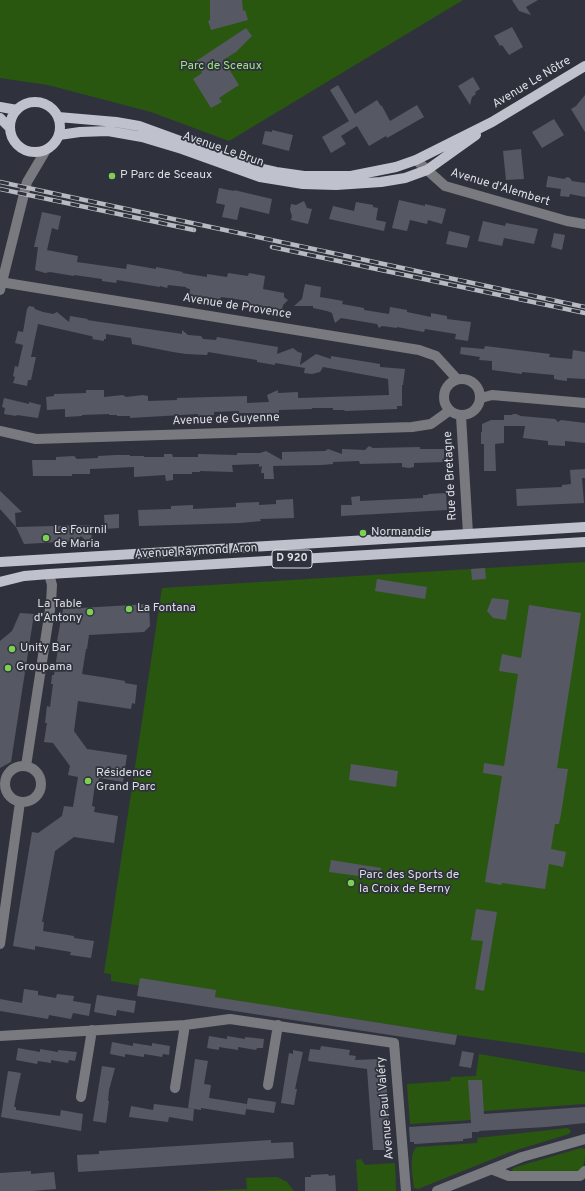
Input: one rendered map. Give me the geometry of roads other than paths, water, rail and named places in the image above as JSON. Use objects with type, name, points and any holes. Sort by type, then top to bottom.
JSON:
[{"type":"main road","name":"Avenue Le Nôtre","points":[[416,160],[492,122],[585,66]]},
{"type":"main road","points":[[39,103],[47,105],[58,117],[60,123],[59,135],[52,146],[46,150],[34,152],[22,149],[16,144],[12,137],[10,122],[17,110],[24,105],[39,103]]},
{"type":"main road","points":[[0,107],[17,110]]},
{"type":"main road","name":"Avenue Le Brun","points":[[58,117],[116,122],[139,126],[249,166],[304,176],[351,176],[396,167],[416,160]]},
{"type":"main road","points":[[0,118],[10,128]]},
{"type":"main road","name":"Avenue Le Nôtre","points":[[427,170],[465,144],[492,122]]},
{"type":"main road","name":"Avenue Le Brun","points":[[59,135],[80,132],[108,131],[142,137],[182,149],[260,177],[303,184],[336,185],[381,182],[405,178],[427,170]]},
{"type":"main road","name":"Avenue Raymond Aron","points":[[0,562],[585,527]]},
{"type":"main road","name":"Avenue Raymond Aron","points":[[0,582],[24,576],[49,574],[585,542]]},
{"type":"street","points":[[1,285],[27,182],[46,150]]},
{"type":"street","name":"Avenue d'Alembert","points":[[416,160],[445,186],[567,222],[585,224]]},
{"type":"street","name":"Avenue de Provence","points":[[1,285],[419,350],[436,356],[457,379]]},
{"type":"street","points":[[457,379],[469,380],[474,383],[480,392],[480,398],[476,409],[466,415],[460,416],[449,411],[446,406],[444,395],[448,385],[457,379]]},
{"type":"street","points":[[480,398],[492,395],[585,403]]},
{"type":"street","name":"Avenue de Guyenne","points":[[0,431],[36,439],[412,427],[431,424],[449,411]]},
{"type":"street","name":"Rue de Bretagne","points":[[460,416],[468,534]]},
{"type":"street","points":[[26,766],[50,603],[52,585],[49,574]]},
{"type":"street","points":[[20,766],[26,766],[36,771],[39,776],[41,787],[36,797],[26,802],[20,802],[10,797],[5,787],[5,782],[10,771],[20,766]]},
{"type":"street","points":[[0,944],[20,802]]},
{"type":"street","name":"Avenue Paul Valéry","points":[[0,1036],[185,1025],[230,1019],[394,1043],[406,1191]]},
{"type":"street","points":[[175,1088],[185,1025]]},
{"type":"street","points":[[268,1085],[278,1025]]},
{"type":"street","points":[[81,1097],[92,1030]]},
{"type":"street","points":[[437,1191],[522,1156],[585,1139]]},
{"type":"street","points":[[491,1169],[509,1176],[580,1176],[585,1171]]},
{"type":"railway","points":[[0,182],[585,307]]},
{"type":"railway","points":[[0,189],[194,230]]},
{"type":"railway","points":[[272,247],[585,313]]},
{"type":"place","name":"P Parc de Sceaux","points":[[112,176]]},
{"type":"place","name":"Normandie","points":[[363,533]]},
{"type":"place","name":"Le Fournil de Maria","points":[[46,538]]},
{"type":"place","name":"La Fontana","points":[[129,609]]},
{"type":"place","name":"La Table d'Antony","points":[[90,612]]},
{"type":"place","name":"Unity Bar","points":[[12,649]]},
{"type":"place","name":"Groupama","points":[[8,668]]},
{"type":"place","name":"Résidence Grand Parc","points":[[88,781]]},
{"type":"place","name":"Parc des Sports de la Croix de Berny","points":[[351,883]]},
{"type":"park label","name":"Parc de Sceaux","points":[[221,67]]}]
